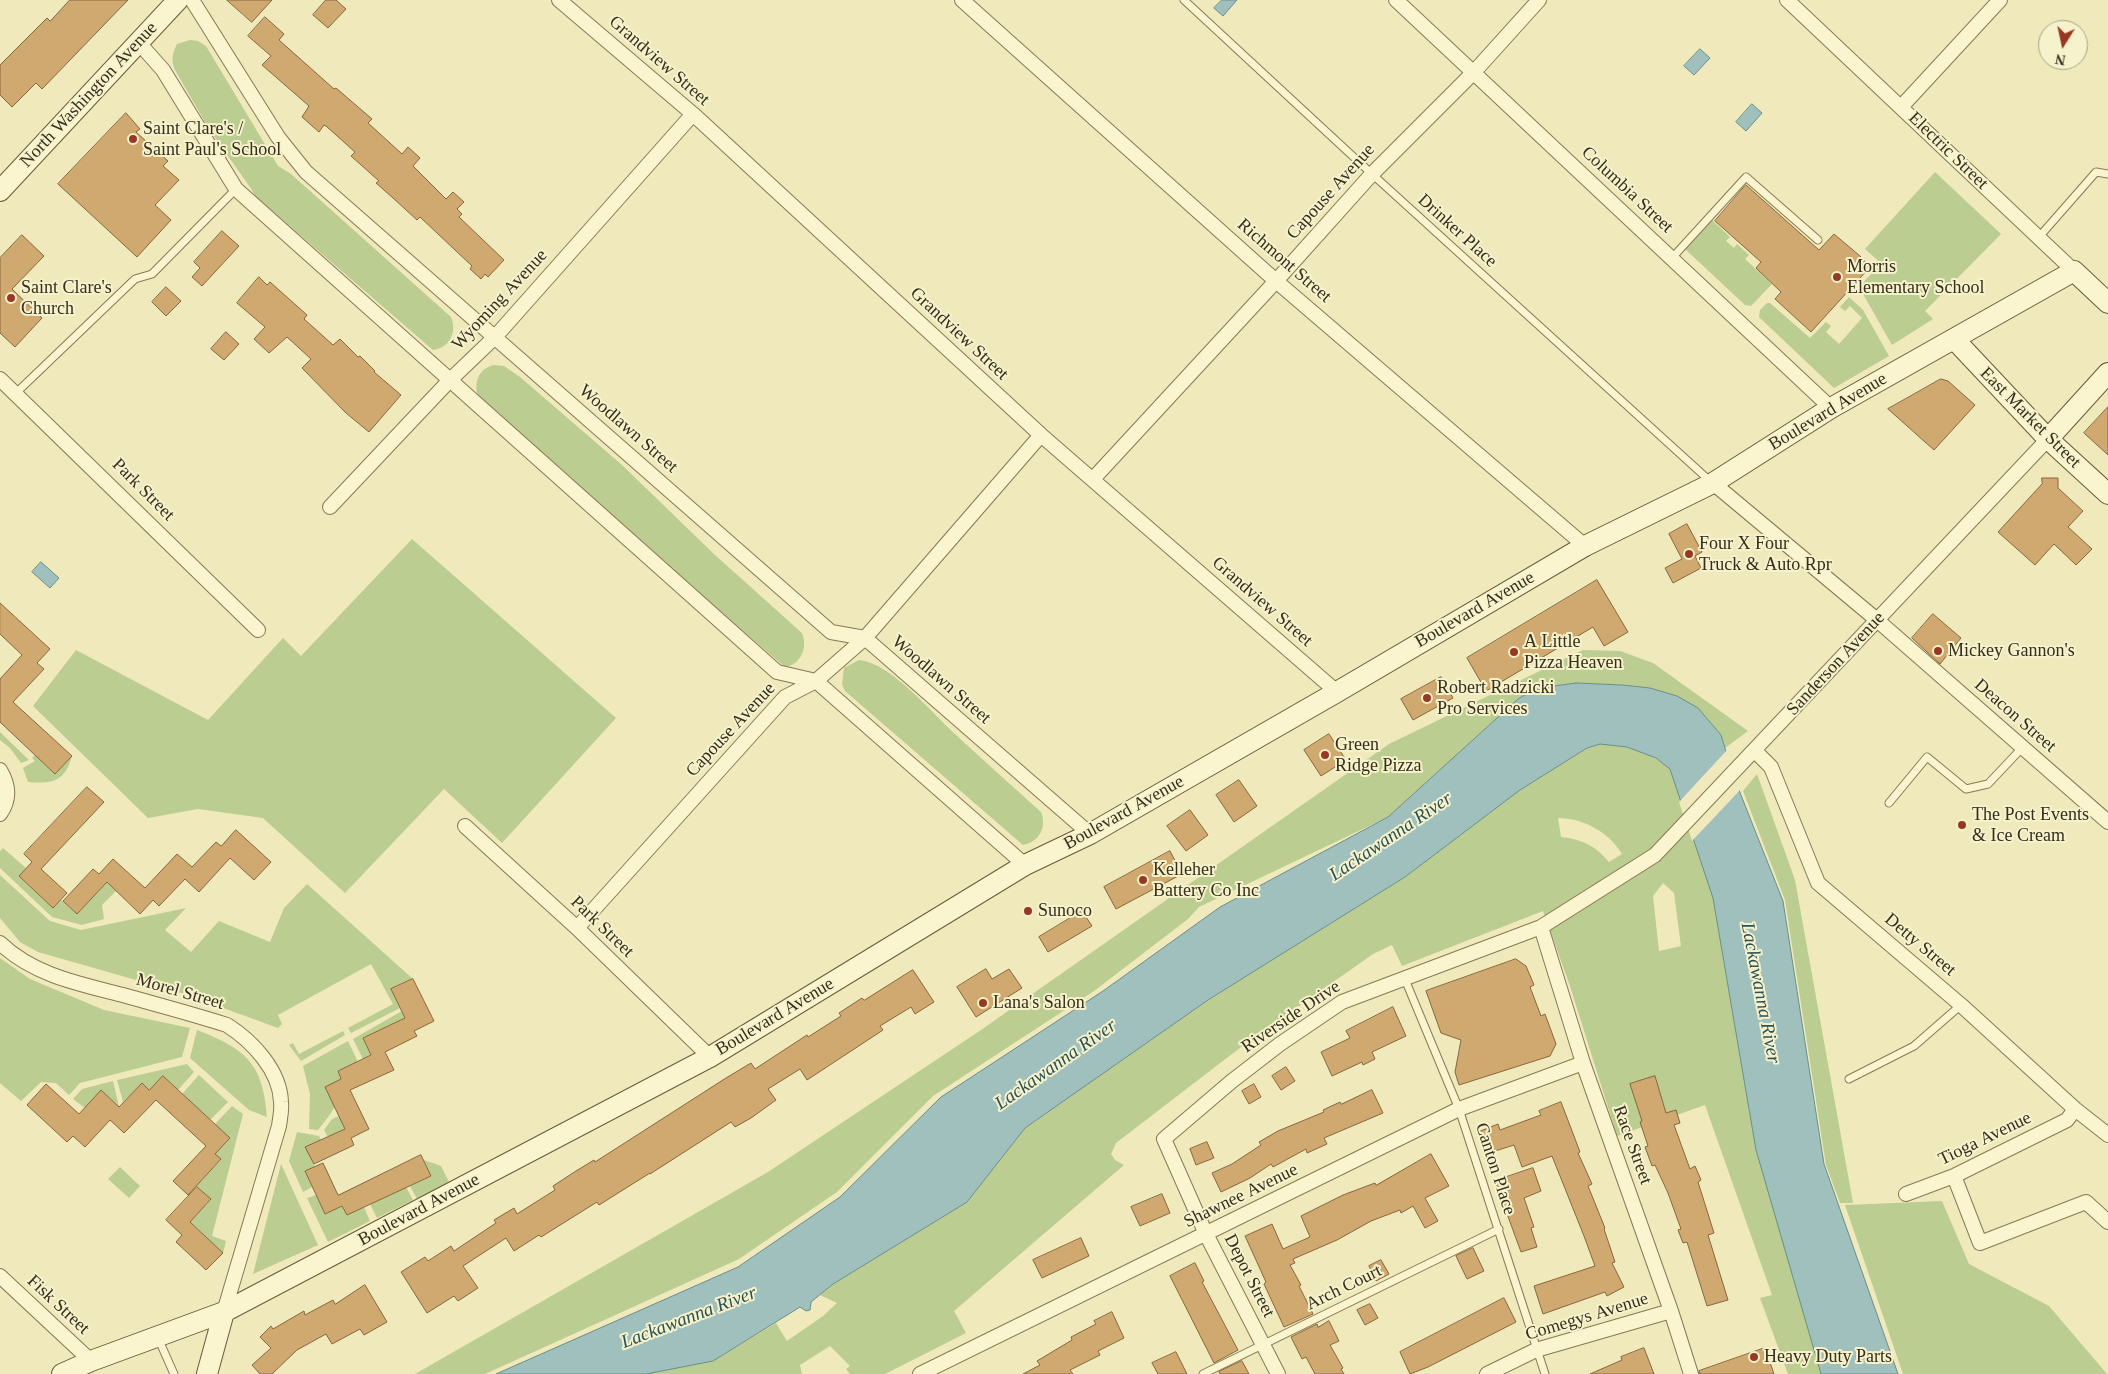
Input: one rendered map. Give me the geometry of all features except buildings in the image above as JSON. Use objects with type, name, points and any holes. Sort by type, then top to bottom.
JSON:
[{"type":"street","name":"Grandview Street","points":[[558,0],[692,114],[1041,435],[1337,692]]},
{"type":"street","name":"Richmont Street","points":[[962,0],[1276,281],[1585,546]]},
{"type":"street","name":"Columbia Street","points":[[1396,0],[1831,408]]},
{"type":"street","name":"Capouse Avenue","points":[[1093,479],[1372,174],[1474,72],[1539,0]]},
{"type":"street","name":"Electric Street","points":[[1788,0],[2108,303]]},
{"type":"street","points":[[1902,106],[2000,0]]},
{"type":"street","name":"North Washington Avenue","points":[[0,191],[179,1]]},
{"type":"street","name":"Woodlawn Street","points":[[179,1],[278,137],[306,172],[831,632],[865,638],[1090,834]]},
{"type":"street","points":[[139,43],[163,70],[236,189],[776,672],[816,681],[1025,865]]},
{"type":"street","name":"Wyoming Avenue","points":[[330,507],[449,381],[496,337],[692,114]]},
{"type":"street","name":"Boulevard Avenue","points":[[62,1374],[224,1312],[710,1057],[1025,865],[1090,834],[1585,546],[1713,483],[1831,408],[2074,271]]},
{"type":"street","name":"East Market Street","points":[[1954,339],[2048,439],[2108,494]]},
{"type":"street","name":"Sanderson Avenue","points":[[1541,927],[1656,855],[2048,439],[2108,372]]},
{"type":"street","name":"Park Street","points":[[0,379],[258,630]]},
{"type":"street","name":"Capouse Avenue","points":[[577,928],[785,696],[816,681],[865,638],[1041,435]]},
{"type":"street","name":"Deacon Street","points":[[1713,483],[1877,620],[2108,822]]},
{"type":"street","name":"Detty Street","points":[[1754,751],[1771,767],[1818,883],[1961,1005],[2075,1109],[2108,1135]]},
{"type":"street","points":[[0,770],[5,778],[8,790],[6,802],[0,814]]},
{"type":"street","name":"Park Street","points":[[465,826],[577,928],[710,1057]]},
{"type":"street","name":"Riverside Drive","points":[[1164,1138],[1280,1044],[1342,1002],[1404,977],[1541,927]]},
{"type":"street","name":"Race Street","points":[[1541,927],[1583,1063],[1671,1311],[1691,1374]]},
{"type":"street","name":"Morel Street","points":[[0,943],[10,953],[35,969],[227,1025],[244,1036],[259,1050],[277,1083],[281,1102],[279,1126],[224,1312]]},
{"type":"street","name":"Shawnee Avenue","points":[[920,1374],[1459,1109],[1583,1063]]},
{"type":"street","name":"Tioga Avenue","points":[[1906,1194],[1954,1176],[2067,1120],[2075,1109]]},
{"type":"street","name":"Depot Street","points":[[1164,1138],[1206,1234],[1278,1374]]},
{"type":"street","points":[[1954,1176],[1980,1243],[2086,1202],[2108,1222]]},
{"type":"street","name":"Fisk Street","points":[[0,1276],[92,1361]]},
{"type":"street","name":"Comegys Avenue","points":[[1487,1374],[1536,1350],[1671,1311]]},
{"type":"street","points":[[207,1374],[224,1312]]},
{"type":"lane","name":"Drinker Place","points":[[1184,0],[1372,174],[1713,483]]},
{"type":"lane","points":[[2039,237],[2096,172],[2108,174]]},
{"type":"lane","points":[[1672,258],[1746,177],[1818,240]]},
{"type":"lane","points":[[16,393],[135,279],[152,274],[236,189]]},
{"type":"lane","points":[[1889,803],[1927,757],[1966,789],[1988,784],[2022,748]]},
{"type":"lane","name":"Canton Place","points":[[1404,977],[1459,1109],[1545,1374]]},
{"type":"lane","points":[[1849,1079],[1914,1046],[1961,1005]]},
{"type":"lane","name":"Arch Court","points":[[1204,1374],[1499,1229]]},
{"type":"lane","points":[[158,1337],[174,1374]]},
{"type":"green space","points":[[190,40],[198,41],[206,46],[278,166],[291,174],[451,317],[453,328],[448,343],[439,349],[433,350],[255,196],[209,129],[175,70],[173,57],[177,44]]},
{"type":"green space","points":[[1935,172],[2001,234],[1925,311],[1933,319],[1892,345],[1859,287],[1881,263],[1865,249]]},
{"type":"green space","points":[[1712,220],[1730,237],[1726,241],[1734,248],[1737,244],[1749,255],[1745,259],[1772,284],[1751,306],[1745,305],[1685,249]]},
{"type":"green space","points":[[1849,297],[1863,310],[1889,356],[1834,388],[1759,317],[1760,310],[1767,303],[1770,303],[1810,338],[1826,322],[1831,326],[1826,332],[1839,344],[1862,318],[1850,306],[1845,311],[1840,307]]},
{"type":"green space","points":[[494,365],[504,366],[520,377],[622,465],[715,555],[802,633],[804,644],[799,659],[791,666],[785,667],[658,558],[478,397],[478,377],[484,370]]},
{"type":"green space","points":[[412,539],[616,718],[502,843],[444,789],[345,893],[263,818],[198,809],[148,818],[33,706],[76,650],[208,720],[283,638],[301,656]]},
{"type":"green space","points":[[1583,650],[1620,651],[1653,663],[1748,731],[1725,748],[1721,735],[1698,708],[1650,688],[1576,683],[1553,686],[1518,699],[1388,817],[1199,907],[1188,919],[1094,991],[933,1096],[837,1192],[739,1259],[485,1374],[415,1374],[768,1172],[981,1030],[1389,744]]},
{"type":"green space","points":[[859,660],[871,663],[897,679],[1041,812],[1043,823],[1041,833],[1034,841],[1023,845],[845,691],[842,684],[844,668]]},
{"type":"green space","points":[[0,732],[29,760],[21,763],[10,748],[0,740]]},
{"type":"green space","points":[[1600,744],[1638,750],[1655,758],[1670,769],[1713,898],[1756,1150],[1825,1374],[1788,1374],[1760,1298],[1772,1295],[1705,1105],[1617,1136],[1570,986],[1543,911],[1402,966],[1392,945],[1373,954],[1245,1044],[1116,1143],[1111,1154],[1115,1160],[1124,1165],[954,1311],[966,1333],[885,1374],[850,1374],[846,1369],[850,1366],[830,1346],[800,1365],[802,1374],[646,1374],[713,1361],[776,1323],[787,1341],[823,1316],[837,1303],[820,1295],[833,1284],[967,1202],[1025,1128],[1208,1000],[1405,877],[1520,790],[1587,748]],"holes":[[[1558,818],[1577,821],[1595,828],[1610,839],[1622,854],[1609,862],[1588,844],[1561,837]],[[1663,883],[1674,893],[1681,946],[1659,951],[1653,896]]]},
{"type":"green space","points":[[35,755],[55,774],[72,756],[66,771],[56,780],[51,782],[28,782],[23,768],[35,761],[32,758]]},
{"type":"green space","points":[[1757,774],[1795,880],[1853,1203],[1840,1203],[1826,1165],[1785,900],[1743,791]]},
{"type":"green space","points":[[3,848],[26,868],[19,876],[53,908],[61,900],[77,914],[107,882],[116,891],[102,905],[104,919],[82,925],[52,917],[0,868],[0,851]]},
{"type":"green space","points":[[0,875],[50,921],[81,930],[186,908],[165,930],[191,952],[219,921],[270,942],[284,908],[307,884],[413,979],[391,989],[400,1008],[351,1033],[348,1028],[393,1004],[371,964],[278,1015],[282,1024],[278,1028],[185,994],[38,952],[20,942],[0,918]]},
{"type":"green space","points":[[0,958],[30,979],[104,1010],[190,1028],[182,1057],[80,1083],[69,1095],[56,1083],[41,1082],[21,1101],[0,1083]]},
{"type":"green space","points":[[402,1011],[405,1018],[363,1038],[371,1055],[363,1059],[353,1039]]},
{"type":"green space","points":[[197,1030],[228,1044],[248,1060],[256,1070],[261,1083],[267,1117],[249,1110],[190,1058]]},
{"type":"green space","points":[[343,1031],[345,1035],[301,1061],[289,1045],[293,1043],[299,1054]]},
{"type":"green space","points":[[348,1041],[358,1062],[338,1071],[341,1088],[337,1103],[318,1130],[309,1129],[310,1094],[303,1066]]},
{"type":"green space","points":[[187,1064],[194,1072],[178,1090],[163,1076],[149,1090],[142,1083],[123,1102],[117,1080]]},
{"type":"green space","points":[[199,1075],[228,1102],[210,1120],[182,1094]]},
{"type":"green space","points":[[113,1081],[119,1107],[101,1091],[85,1108],[73,1099],[82,1089]]},
{"type":"green space","points":[[232,1106],[243,1114],[212,1236],[226,1241],[223,1253],[190,1222],[211,1200],[196,1186],[221,1160],[215,1154],[215,1124]]},
{"type":"green space","points":[[339,1116],[345,1129],[328,1137],[324,1130],[332,1119]]},
{"type":"green space","points":[[297,1132],[319,1136],[321,1140],[306,1147],[315,1167],[305,1171],[312,1187],[303,1192],[289,1161]]},
{"type":"green space","points":[[424,1160],[441,1166],[449,1182],[417,1199],[410,1186],[431,1176]]},
{"type":"green space","points":[[281,1164],[318,1245],[253,1274]]},
{"type":"green space","points":[[120,1167],[140,1186],[129,1198],[108,1179]]},
{"type":"green space","points":[[406,1187],[413,1200],[377,1218],[370,1204]]},
{"type":"green space","points":[[316,1195],[325,1214],[342,1206],[347,1215],[364,1207],[370,1221],[328,1242],[307,1198]]},
{"type":"green space","points":[[1942,1201],[1969,1264],[2049,1306],[2107,1374],[1903,1374],[1845,1205]]},
{"type":"water","points":[[1222,0],[1237,0],[1223,16],[1214,8]]},
{"type":"water","points":[[1700,49],[1710,58],[1694,75],[1684,66]]},
{"type":"water","points":[[1752,104],[1762,113],[1746,131],[1736,122]]},
{"type":"water","points":[[41,562],[59,578],[50,588],[32,572]]},
{"type":"water","name":"Lackawanna River","points":[[1576,683],[1650,688],[1677,696],[1698,708],[1721,735],[1733,775],[1783,901],[1824,1164],[1898,1374],[1821,1374],[1756,1150],[1713,898],[1670,769],[1656,758],[1627,747],[1600,744],[1587,748],[1520,790],[1405,877],[1208,1000],[1025,1128],[967,1202],[833,1284],[811,1302],[810,1310],[806,1311],[800,1307],[713,1361],[646,1374],[496,1374],[738,1267],[840,1197],[941,1097],[1103,991],[1220,907],[1388,817],[1518,699],[1539,689]]},
{"type":"pier","points":[[1728,749],[1741,789],[1692,841],[1679,802]]},
{"type":"place","name":"Saint Clare's / Saint Paul's School","points":[[133,139]]},
{"type":"place","name":"Morris Elementary School","points":[[1837,277]]},
{"type":"place","name":"Saint Clare's Church","points":[[11,298]]},
{"type":"place","name":"Four X Four Truck & Auto Rpr","points":[[1689,554]]},
{"type":"place","name":"Mickey Gannon's","points":[[1938,651]]},
{"type":"place","name":"A Little Pizza Heaven","points":[[1514,652]]},
{"type":"place","name":"Robert Radzicki Pro Services","points":[[1427,698]]},
{"type":"place","name":"Green Ridge Pizza","points":[[1325,755]]},
{"type":"place","name":"The Post Events & Ice Cream","points":[[1962,825]]},
{"type":"place","name":"Kelleher Battery Co Inc","points":[[1143,880]]},
{"type":"place","name":"Sunoco","points":[[1028,911]]},
{"type":"place","name":"Lana's Salon","points":[[983,1003]]},
{"type":"place","name":"Heavy Duty Parts","points":[[1754,1357]]}]
